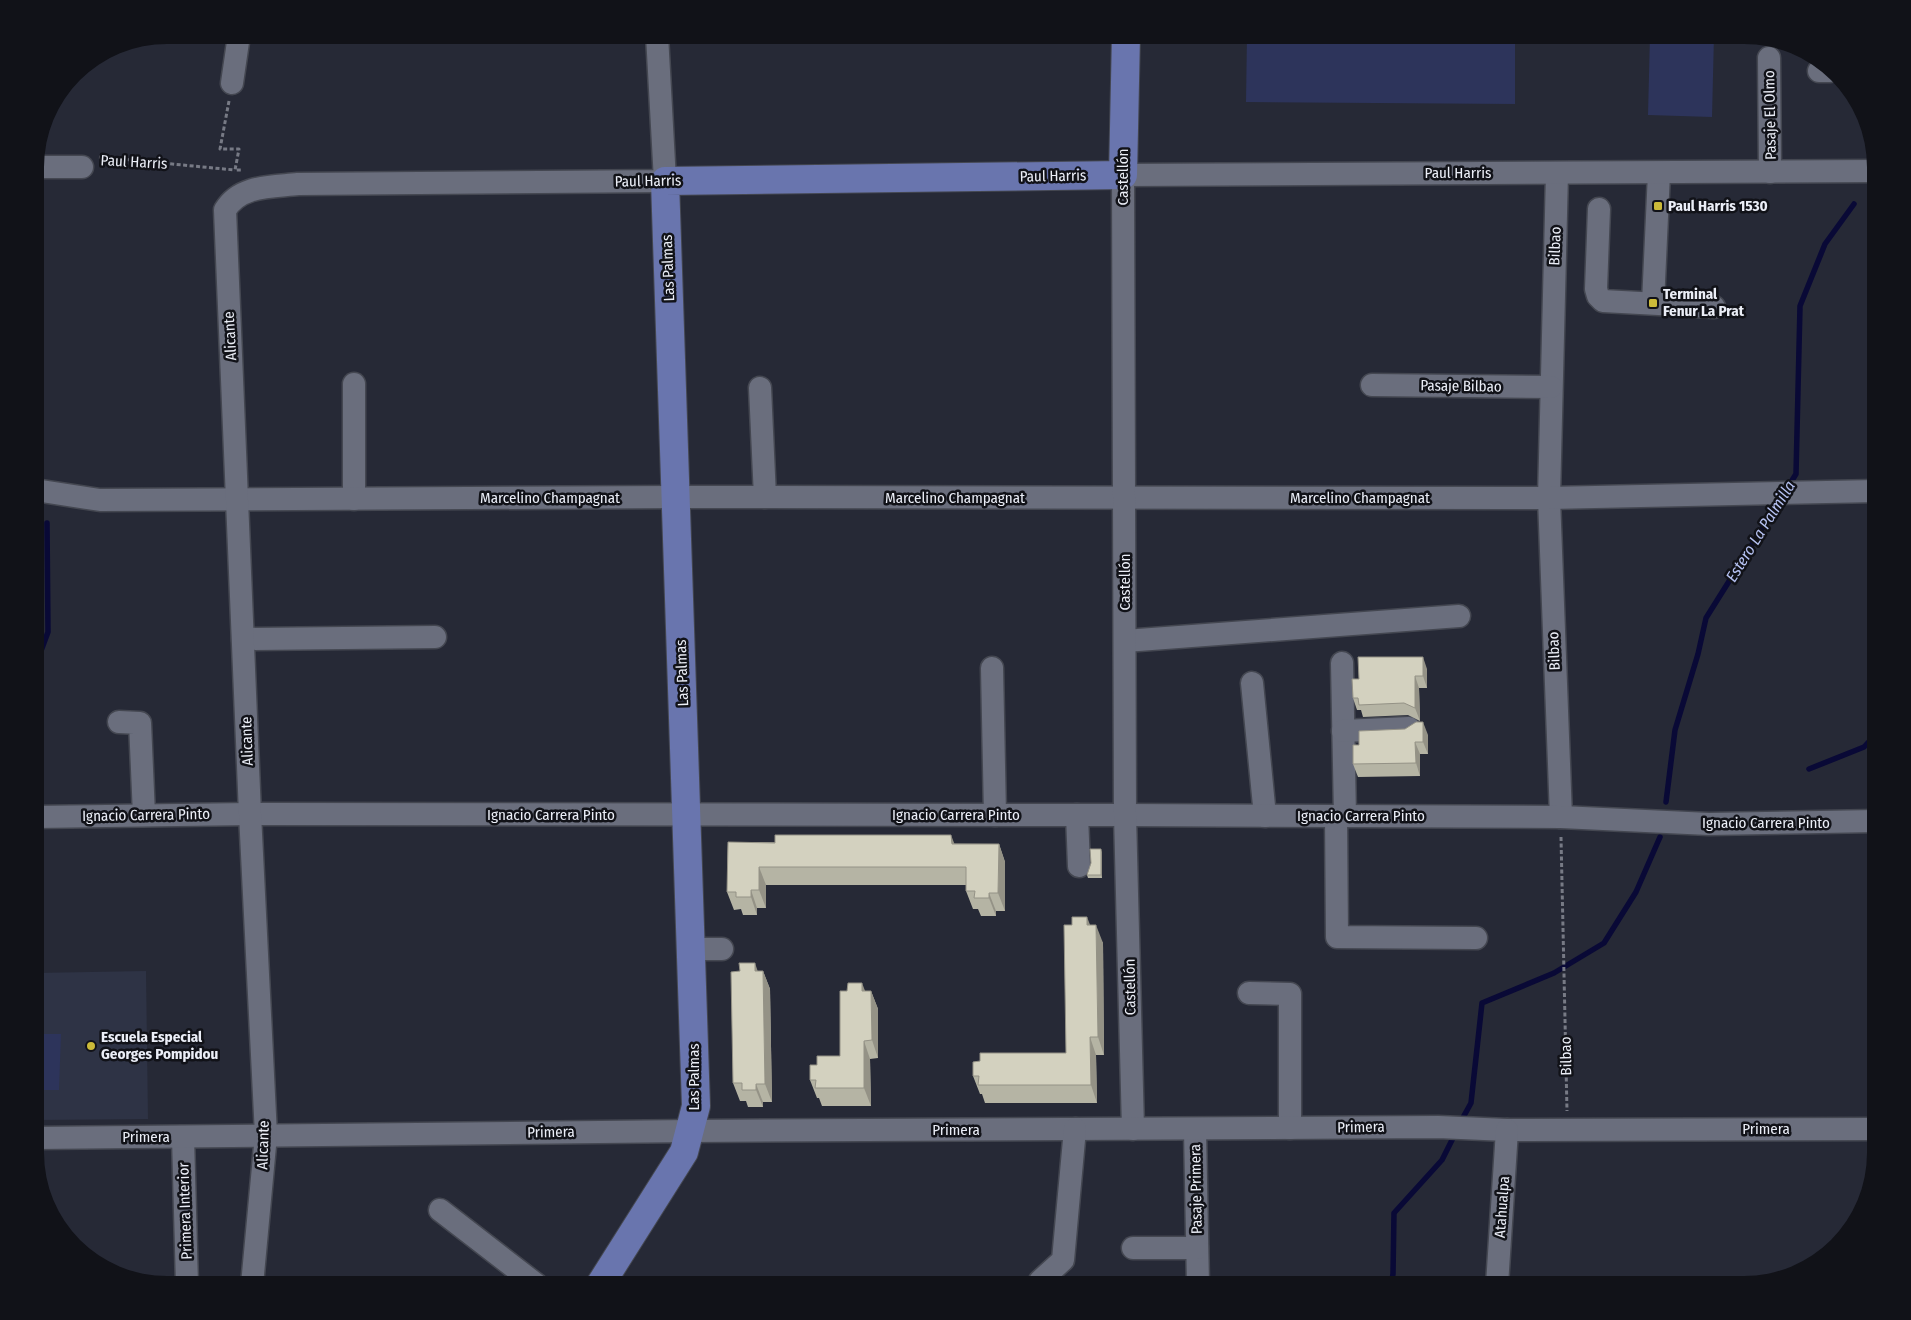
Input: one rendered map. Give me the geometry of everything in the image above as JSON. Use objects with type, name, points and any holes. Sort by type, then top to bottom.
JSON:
[{"type":"main road","name":"Castellón","points":[[1123,175],[1126,44]]},
{"type":"main road","name":"Paul Harris","points":[[665,181],[1123,175]]},
{"type":"main road","name":"Las Palmas","points":[[606,1276],[684,1152],[696,1106],[665,181]]},
{"type":"street","points":[[232,83],[238,44]]},
{"type":"street","name":"Las Palmas","points":[[657,44],[665,181]]},
{"type":"street","name":"Pasaje El Olmo","points":[[1769,58],[1770,172]]},
{"type":"street","name":"Paul Harris","points":[[44,167],[82,167]]},
{"type":"street","name":"Paul Harris","points":[[1123,175],[1867,171]]},
{"type":"street","name":"Bilbao","points":[[1557,173],[1549,498],[1561,818]]},
{"type":"street","points":[[1653,303],[1659,173]]},
{"type":"street","name":"Castellón","points":[[1123,175],[1125,815],[1133,1129]]},
{"type":"street","name":"Paul Harris","points":[[232,198],[253,190],[298,184],[665,181]]},
{"type":"street","name":"Alicante","points":[[232,198],[225,210],[250,814],[266,1135],[253,1276]]},
{"type":"street","points":[[1599,209],[1596,288],[1598,296],[1603,301],[1714,307]]},
{"type":"street","points":[[354,384],[354,499]]},
{"type":"street","name":"Pasaje Bilbao","points":[[1372,385],[1551,388]]},
{"type":"street","points":[[760,388],[765,497]]},
{"type":"street","name":"Marcelino Champagnat","points":[[44,491],[100,500],[676,497],[1549,498],[1867,491]]},
{"type":"street","points":[[1125,641],[1459,616]]},
{"type":"street","points":[[243,639],[435,637]]},
{"type":"street","points":[[1342,663],[1343,731],[1338,937],[1476,938]]},
{"type":"street","points":[[992,668],[995,815]]},
{"type":"street","points":[[1252,683],[1265,816]]},
{"type":"street","points":[[119,722],[140,723],[144,815]]},
{"type":"street","points":[[1343,731],[1408,728]]},
{"type":"street","name":"Ignacio Carrera Pinto","points":[[44,817],[250,814],[1125,815],[1561,818],[1709,824],[1867,822]]},
{"type":"street","points":[[1078,815],[1079,866]]},
{"type":"street","points":[[692,949],[722,949]]},
{"type":"street","points":[[1249,993],[1290,994],[1290,1128]]},
{"type":"street","name":"Primera","points":[[44,1138],[691,1130],[1195,1130],[1438,1126],[1507,1130],[1867,1130]]},
{"type":"street","points":[[1045,1276],[1063,1260],[1075,1129]]},
{"type":"street","name":"Pasaje Primera","points":[[1195,1130],[1198,1276]]},
{"type":"street","name":"Atahualpa","points":[[1498,1276],[1507,1130]]},
{"type":"street","name":"Primera Interior","points":[[183,1137],[188,1276]]},
{"type":"street","points":[[440,1210],[525,1276]]},
{"type":"street","name":"Pasaje Primera","points":[[1133,1248],[1196,1248]]},
{"type":"path","points":[[232,83],[220,149],[239,149],[235,170],[245,170]]},
{"type":"path","name":"Paul Harris","points":[[82,167],[97,157],[235,170]]},
{"type":"path","name":"Bilbao","points":[[1561,818],[1568,1129]]},
{"type":"shaded area","points":[[1247,44],[1515,44],[1515,104],[1246,102]]},
{"type":"shaded area","points":[[1650,44],[1714,44],[1712,117],[1648,115]]},
{"type":"shaded area","name":"Escuela Especial Georges Pompidou","points":[[146,971],[148,1119],[44,1120],[44,973]]},
{"type":"shaded area","points":[[44,1034],[61,1034],[59,1090],[44,1090]]},
{"type":"building","points":[[1358,657],[1423,657],[1423,676],[1415,676],[1415,708],[1404,703],[1359,705],[1358,698],[1353,698],[1352,679],[1359,679]]},
{"type":"building","points":[[1416,722],[1423,722],[1423,742],[1415,742],[1416,763],[1353,764],[1353,745],[1359,745],[1359,731],[1405,729]]},
{"type":"building","points":[[775,835],[951,835],[952,844],[999,844],[998,893],[989,893],[989,898],[974,898],[975,891],[966,891],[966,867],[759,867],[759,890],[751,890],[751,897],[736,897],[736,892],[727,892],[728,842],[775,843]]},
{"type":"building","points":[[1090,849],[1101,849],[1101,875],[1087,875],[1091,863]]},
{"type":"building","points":[[1072,917],[1087,917],[1087,925],[1096,925],[1098,1037],[1090,1037],[1091,1085],[978,1085],[979,1076],[973,1076],[973,1062],[980,1061],[980,1053],[1066,1053],[1064,925],[1072,925]]},
{"type":"building","points":[[739,963],[755,963],[755,971],[763,971],[765,1084],[756,1084],[756,1090],[742,1090],[742,1083],[733,1083],[731,972],[740,971]]},
{"type":"building","points":[[848,983],[862,983],[862,991],[871,991],[872,1040],[864,1041],[864,1088],[815,1088],[816,1080],[810,1080],[810,1065],[817,1065],[817,1056],[840,1056],[840,991],[847,991]]},
{"type":"waterway","name":"Estero La Palmilla","points":[[1788,487],[1796,474],[1800,306],[1825,244],[1854,204]]},
{"type":"waterway","name":"Estero La Palmilla","points":[[1666,802],[1675,730],[1698,654],[1706,618],[1780,500]]},
{"type":"waterway","points":[[44,643],[48,632],[47,523]]},
{"type":"waterway","points":[[1809,769],[1864,747],[1867,744]]},
{"type":"waterway","name":"Estero La Palmilla","points":[[1460,1123],[1471,1103],[1482,1003],[1554,973],[1604,943],[1636,892],[1660,837]]},
{"type":"waterway","name":"Estero La Palmilla","points":[[1393,1276],[1394,1213],[1442,1160],[1455,1134]]},
{"type":"place","name":"Paul Harris 1530","points":[[1658,206]]},
{"type":"place","name":"Terminal Fenur La Prat","points":[[1653,303]]},
{"type":"place","name":"Escuela Especial Georges Pompidou","points":[[91,1046]]}]
